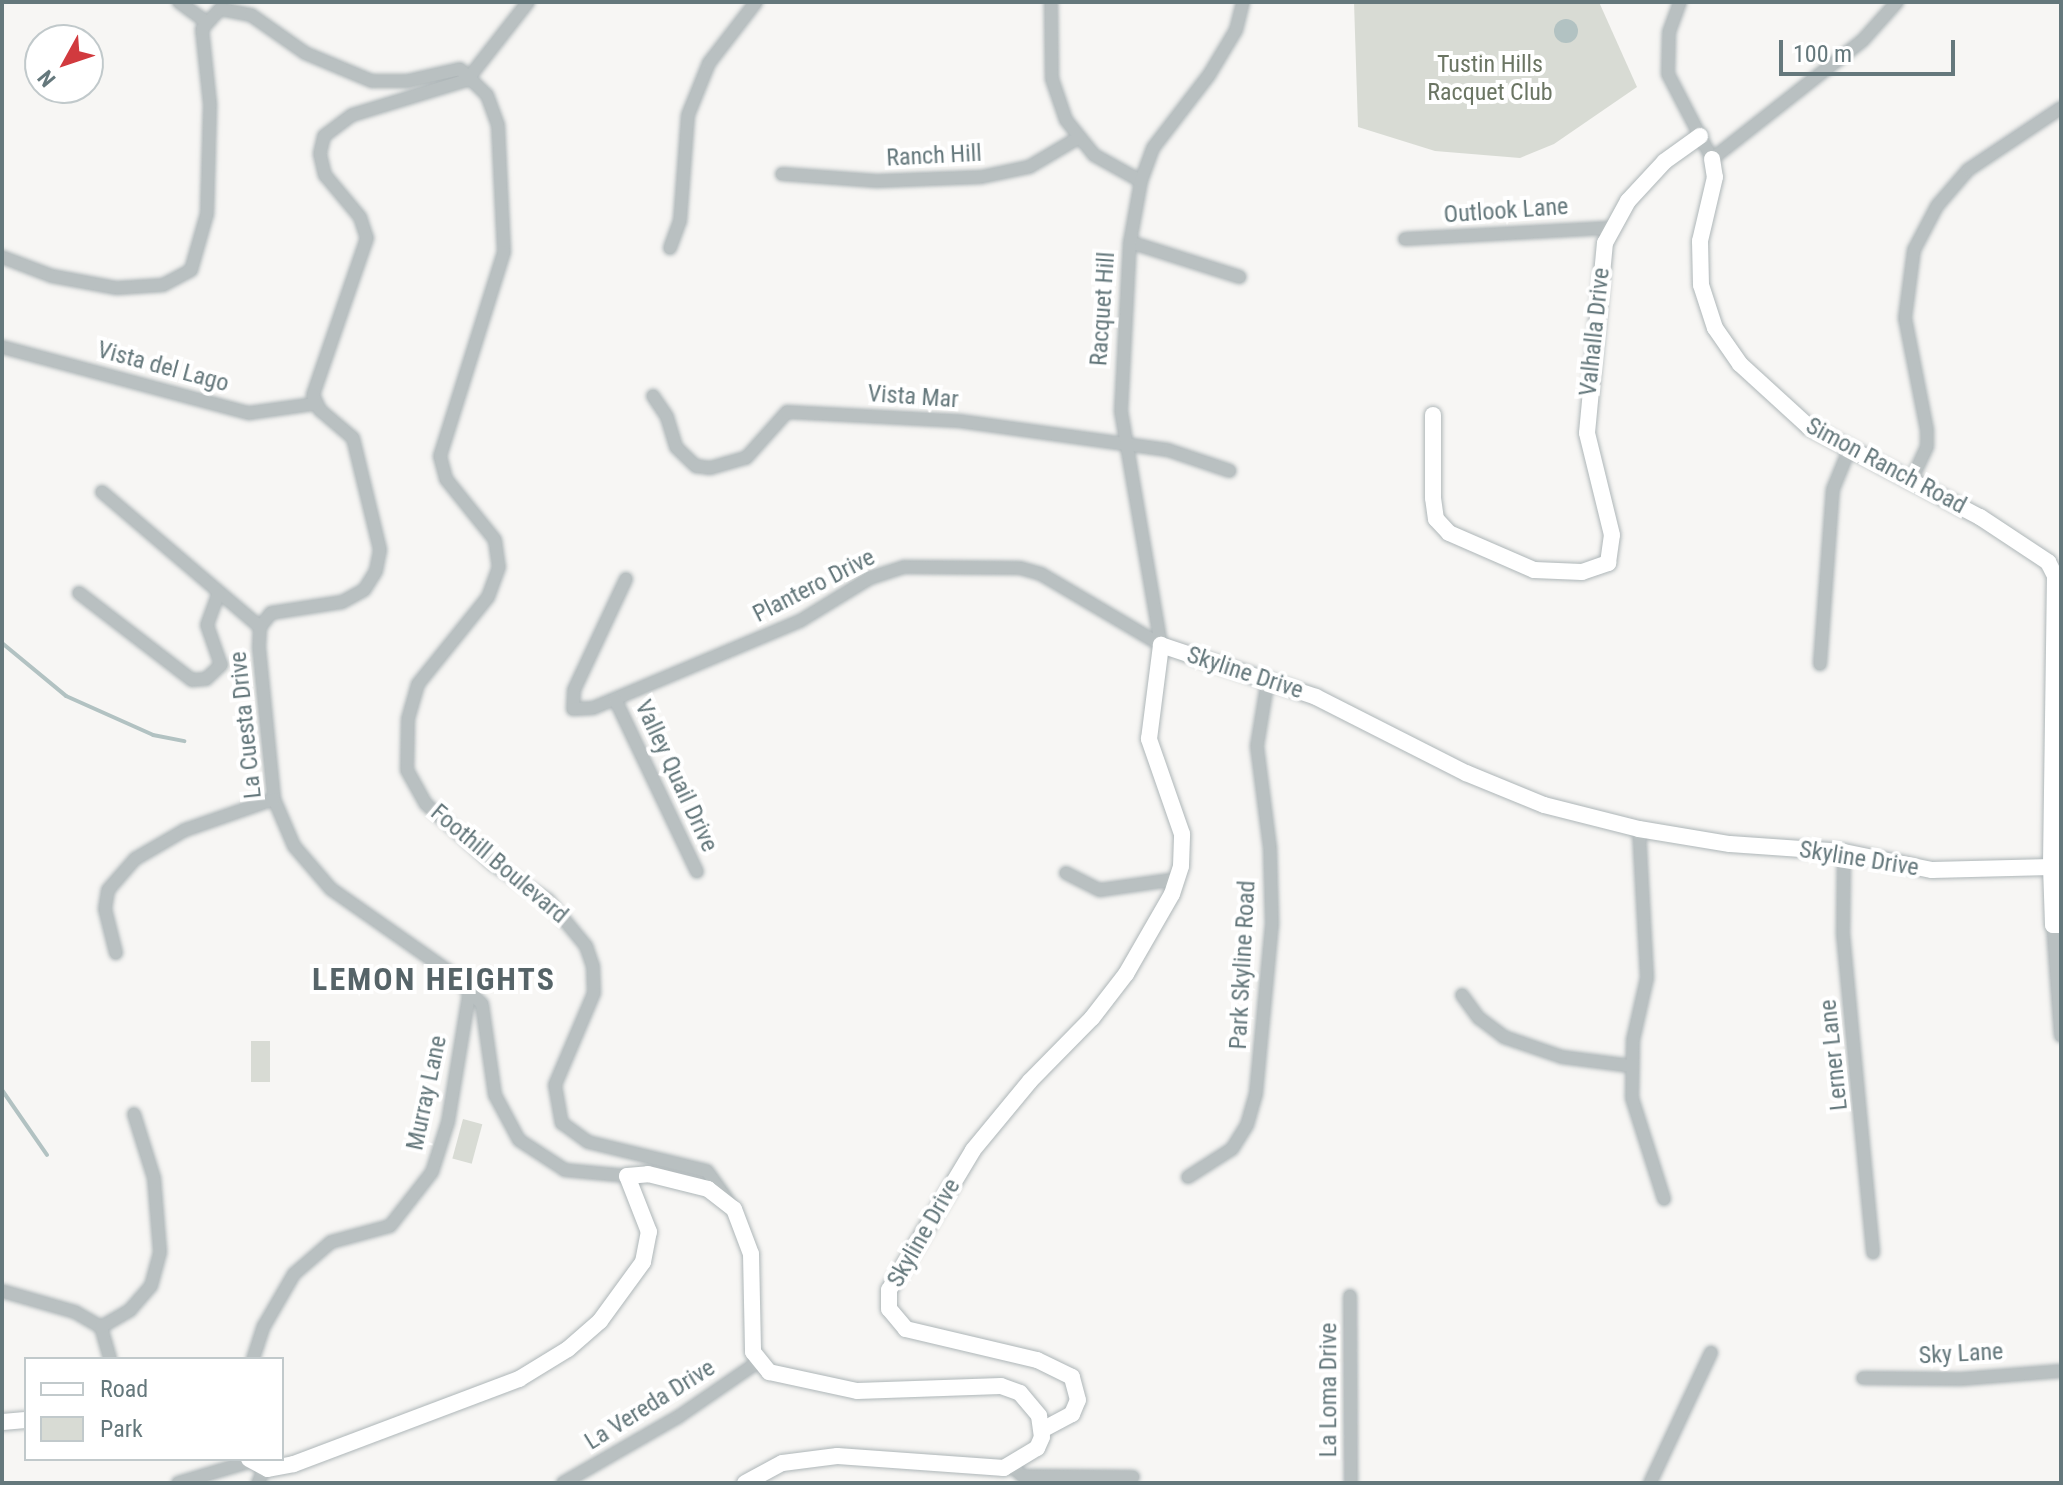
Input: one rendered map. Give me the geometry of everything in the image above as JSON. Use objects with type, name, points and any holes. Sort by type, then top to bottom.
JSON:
[{"type":"street","points":[[179,2],[205,21]]},
{"type":"street","points":[[314,404],[315,384],[367,238],[360,217],[325,175],[320,154],[324,136],[344,118],[472,76],[528,2]]},
{"type":"street","points":[[670,248],[680,221],[682,140],[692,102],[709,63],[756,2]]},
{"type":"street","points":[[1051,2],[1052,79],[1078,138],[1094,155],[1141,181]]},
{"type":"street","name":"Racquet Hill","points":[[1161,645],[1126,446],[1121,379],[1130,242],[1141,181],[1153,148],[1236,30],[1243,2]]},
{"type":"street","points":[[1680,2],[1669,32],[1668,74],[1712,159],[1863,40],[1897,2]]},
{"type":"street","points":[[205,21],[220,9],[239,9],[305,53],[372,81],[407,81],[460,69],[472,76]]},
{"type":"street","points":[[2,257],[52,276],[117,288],[163,285],[191,270],[207,214],[205,21]]},
{"type":"street","name":"Foothill Boulevard","points":[[472,76],[496,113],[504,252],[440,462],[449,484],[490,530],[499,567],[488,597],[414,693],[407,770],[426,804],[488,859],[548,900],[586,946],[593,966],[594,993],[555,1085],[562,1123],[588,1142],[707,1171],[724,1187],[734,1209]]},
{"type":"street","points":[[1911,481],[1927,446],[1927,430],[1905,318],[1914,250],[1937,206],[1968,170],[2061,108]]},
{"type":"street","points":[[1610,228],[1665,161],[1700,136]]},
{"type":"street","name":"Ranch Hill","points":[[782,174],[877,181],[981,177],[1029,167],[1078,138]]},
{"type":"street","name":"Simon Ranch Road","points":[[1712,159],[1714,186],[1699,263],[1715,328],[1740,364],[1786,410],[1849,450],[1980,517],[2048,562],[2058,576]]},
{"type":"street","name":"Outlook Lane","points":[[1405,239],[1610,228]]},
{"type":"street","name":"Valhalla Drive","points":[[1433,415],[1434,508],[1436,519],[1449,533],[1534,570],[1582,572],[1608,563],[1612,535],[1587,433],[1589,369],[1610,228]]},
{"type":"street","points":[[1130,242],[1240,277]]},
{"type":"street","name":"Vista del Lago","points":[[2,347],[249,413],[314,404]]},
{"type":"street","name":"Vista Mar","points":[[653,396],[667,417],[676,447],[696,466],[710,468],[746,458],[787,412],[959,421],[1168,450],[1230,471]]},
{"type":"street","name":"La Cuesta Drive","points":[[314,404],[345,428],[358,449],[379,534],[378,562],[371,580],[352,598],[279,609],[260,627],[274,799],[288,836],[319,878],[470,989],[489,1021],[499,1107],[519,1140],[565,1170],[627,1176]]},
{"type":"street","points":[[1820,664],[1833,489],[1849,450]]},
{"type":"street","points":[[102,492],[218,595],[260,627]]},
{"type":"street","name":"Plantero Drive","points":[[626,579],[572,698],[573,709],[615,699],[800,621],[870,578],[904,567],[1020,568],[1041,574],[1161,645]]},
{"type":"street","points":[[2058,576],[2051,867],[2057,925],[2061,1036]]},
{"type":"street","points":[[79,593],[192,680],[206,679],[221,665],[207,625],[218,595]]},
{"type":"street","name":"Skyline Drive","points":[[1042,1430],[1072,1414],[1078,1400],[1072,1377],[1037,1360],[906,1329],[889,1309],[889,1290],[973,1150],[1126,974],[1177,879],[1182,834],[1149,739],[1161,645],[1268,679],[1339,706],[1466,773],[1544,805],[1639,829],[1730,844],[1844,852],[1932,870],[2051,867]]},
{"type":"street","name":"Park Skyline Road","points":[[1188,1177],[1232,1149],[1247,1125],[1256,1093],[1272,924],[1270,848],[1257,746],[1268,679]]},
{"type":"street","name":"Valley Quail Drive","points":[[615,699],[697,872]]},
{"type":"street","points":[[116,953],[105,909],[108,890],[135,859],[185,830],[274,799]]},
{"type":"street","points":[[1639,829],[1647,978],[1631,1066],[1638,1125],[1664,1199]]},
{"type":"street","name":"Lerner Lane","points":[[1844,852],[1843,934],[1873,1253]]},
{"type":"street","points":[[1066,873],[1100,890],[1177,879]]},
{"type":"street","name":"Murray Lane","points":[[254,1357],[264,1326],[294,1274],[331,1242],[390,1226],[432,1172],[448,1122],[470,989]]},
{"type":"street","points":[[1462,995],[1504,1037],[1562,1057],[1631,1066]]},
{"type":"street","points":[[101,1327],[130,1310],[151,1286],[160,1252],[154,1178],[134,1114]]},
{"type":"street","points":[[178,1483],[294,1464],[497,1388],[540,1367],[583,1337],[613,1306],[648,1253],[649,1232],[627,1176],[648,1174],[692,1183],[718,1194],[734,1209],[751,1254],[752,1341],[758,1362],[775,1375],[841,1390],[1001,1386],[1028,1400],[1042,1430],[1031,1455],[1011,1466],[837,1456],[782,1463],[745,1483]]},
{"type":"street","points":[[2,1291],[75,1312],[101,1327],[109,1357]]},
{"type":"street","name":"La Loma Drive","points":[[1350,1296],[1351,1483]]},
{"type":"street","points":[[1650,1483],[1711,1353]]},
{"type":"street","name":"La Vereda Drive","points":[[563,1483],[678,1417],[758,1362]]},
{"type":"street","name":"Sky Lane","points":[[1863,1378],[1961,1379],[2061,1371]]},
{"type":"street","points":[[2,1422],[24,1420]]},
{"type":"street","points":[[1011,1466],[1023,1476],[1133,1477]]},
{"type":"green space","name":"Tustin Hills Racquet Club","points":[[1354,2],[1599,2],[1637,87],[1554,144],[1520,158],[1435,151],[1358,127]]},
{"type":"green space","points":[[251,1041],[270,1041],[270,1082],[251,1082]]},
{"type":"green space","points":[[463,1119],[482,1124],[472,1164],[452,1159]]},
{"type":"shaded area","points":[[1566,19],[1574,23],[1578,31],[1574,39],[1566,43],[1558,39],[1554,31],[1558,23]]},
{"type":"waterway","points":[[2,643],[66,696],[153,735],[184,741]]},
{"type":"waterway","points":[[2,1090],[47,1155]]},
{"type":"district","name":"LEMON HEIGHTS","points":[[434,979]]}]
